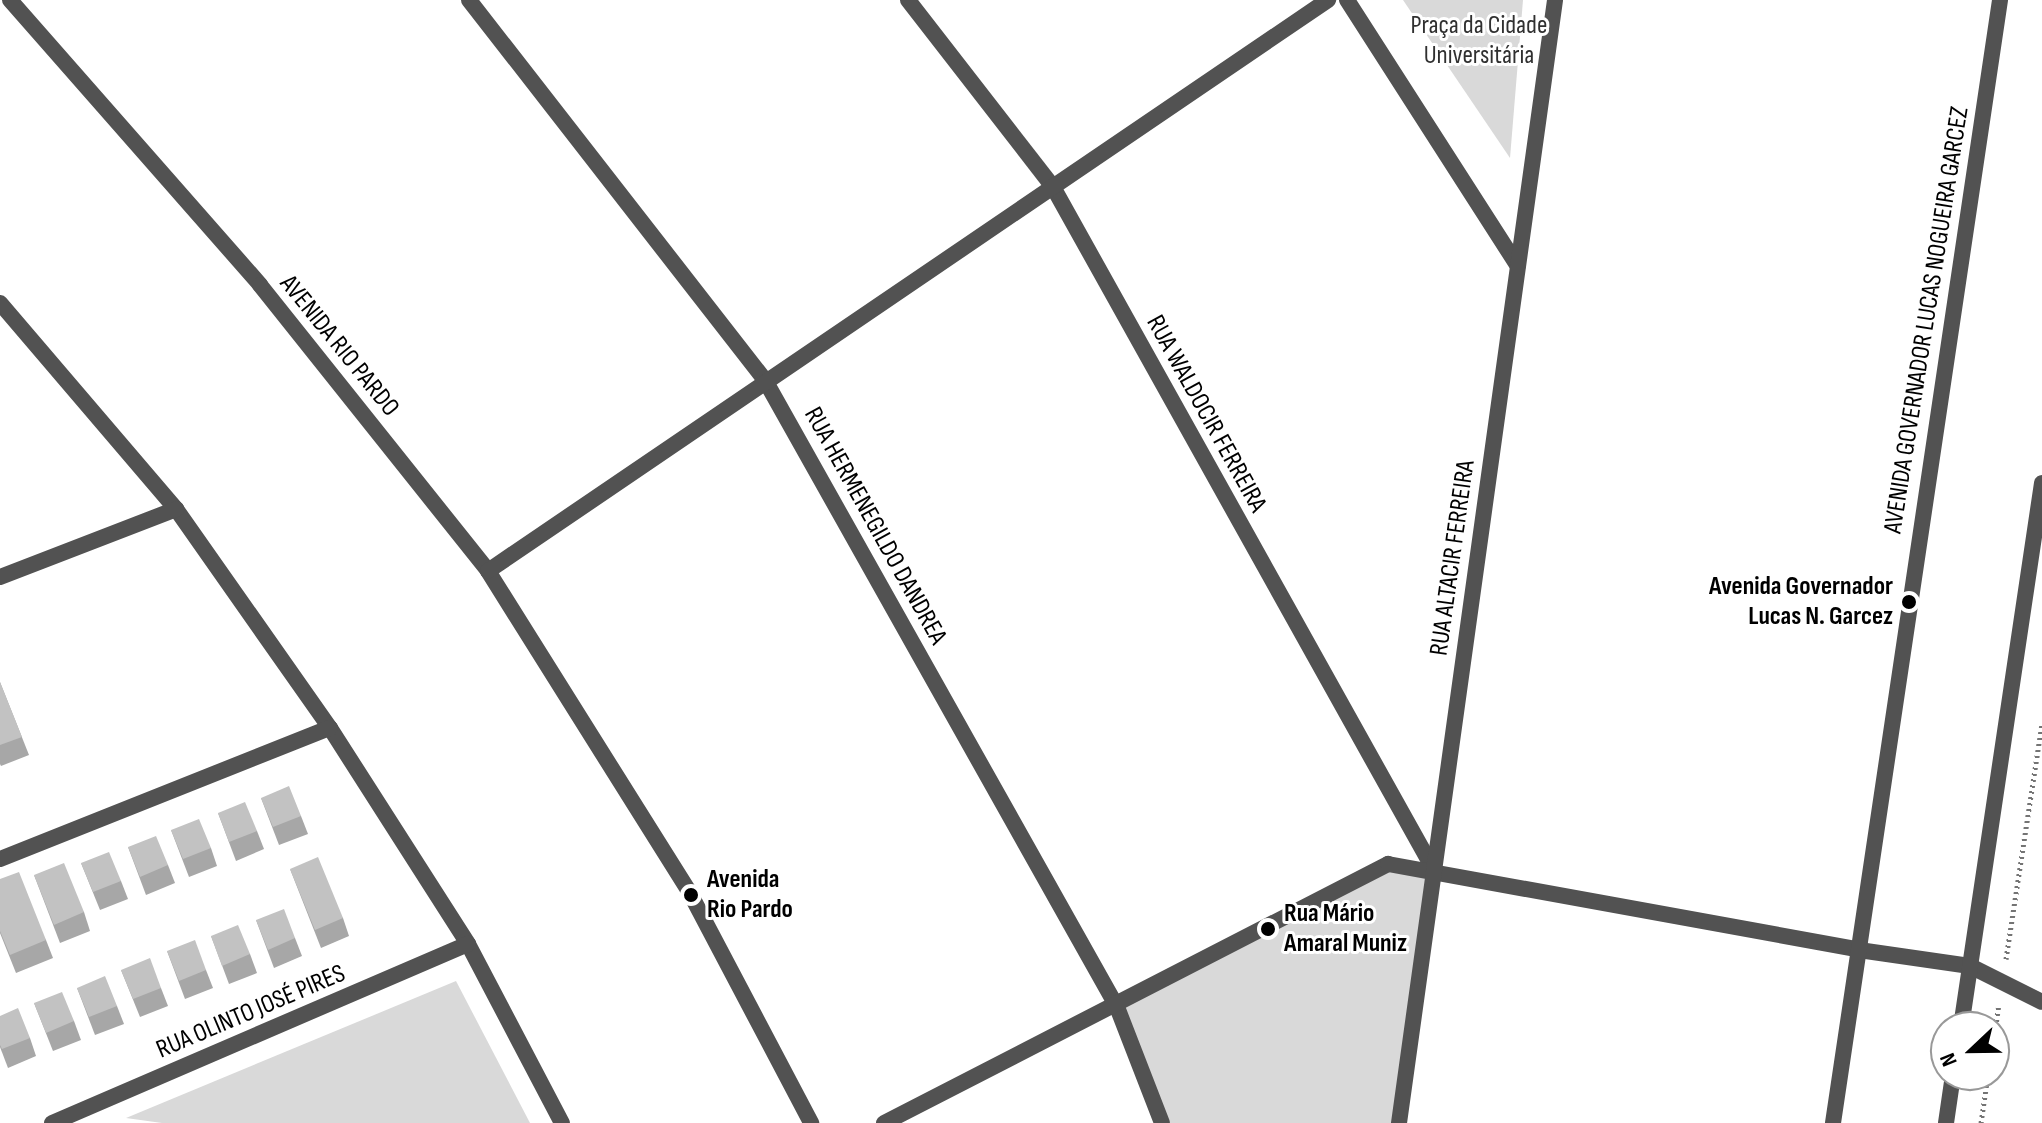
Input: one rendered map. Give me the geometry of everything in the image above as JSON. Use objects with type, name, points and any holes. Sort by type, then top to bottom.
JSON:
[{"type":"street","name":"AVENIDA RIO PARDO","points":[[10,0],[260,285],[488,571],[691,895],[811,1123]]},
{"type":"street","name":"RUA HERMENEGILDO DANDREA","points":[[469,0],[766,382],[1117,1007],[1162,1123]]},
{"type":"street","name":"RUA WALDOCIR FERREIRA","points":[[908,0],[1053,187],[1434,870]]},
{"type":"street","points":[[488,571],[1328,0]]},
{"type":"street","points":[[1347,0],[1518,266]]},
{"type":"street","name":"RUA ALTACIR FERREIRA","points":[[1399,1123],[1555,0]]},
{"type":"street","name":"AVENIDA GOVERNADOR LUCAS NOGUEIRA GARCEZ","points":[[1833,1123],[2000,0]]},
{"type":"street","points":[[0,303],[176,509],[330,728],[468,944],[562,1123]]},
{"type":"street","points":[[1963,1011],[2042,483]]},
{"type":"street","points":[[0,577],[176,509]]},
{"type":"street","points":[[0,859],[330,728]]},
{"type":"street","points":[[884,1123],[1117,1007],[1388,864],[1859,950],[1970,966],[2002,986],[2042,1002]]},
{"type":"street","name":"RUA OLINTO JOSÉ PIRES","points":[[52,1123],[468,944]]},
{"type":"street","points":[[1946,1123],[1951,1091]]},
{"type":"path","points":[[1998,1011],[2042,724]]},
{"type":"path","points":[[1981,1123],[1986,1091]]},
{"type":"green space","name":"Praça da Cidade Universitária","points":[[1403,0],[1523,0],[1510,158]]},
{"type":"green space","points":[[1388,868],[1429,873],[1396,1123],[1166,1123],[1122,1008]]},
{"type":"green space","points":[[456,981],[530,1123],[162,1123],[126,1118]]},
{"type":"building","points":[[0,682],[22,737],[0,745]]},
{"type":"building","points":[[289,786],[301,816],[273,827],[261,798]]},
{"type":"building","points":[[245,802],[257,831],[229,842],[218,813]]},
{"type":"building","points":[[199,819],[211,848],[183,859],[171,830]]},
{"type":"building","points":[[156,836],[168,865],[140,877],[128,847]]},
{"type":"building","points":[[109,852],[121,881],[93,892],[81,863]]},
{"type":"building","points":[[318,857],[343,918],[315,930],[290,869]]},
{"type":"building","points":[[64,863],[84,912],[54,925],[34,875]]},
{"type":"building","points":[[19,872],[46,940],[10,955],[0,931],[0,879]]},
{"type":"building","points":[[284,909],[295,938],[268,950],[256,920]]},
{"type":"building","points":[[238,925],[250,954],[222,966],[211,936]]},
{"type":"building","points":[[195,940],[206,970],[179,981],[167,951]]},
{"type":"building","points":[[150,958],[161,988],[133,999],[121,970]]},
{"type":"building","points":[[105,976],[117,1006],[89,1017],[77,988]]},
{"type":"building","points":[[62,992],[74,1021],[46,1033],[34,1003]]},
{"type":"building","points":[[18,1008],[30,1038],[2,1049],[0,1016]]},
{"type":"place","name":"Avenida Governador Lucas N. Garcez","points":[[1909,602]]},
{"type":"place","name":"Avenida Rio Pardo","points":[[691,895]]},
{"type":"place","name":"Rua Mário Amaral Muniz","points":[[1268,929]]}]
